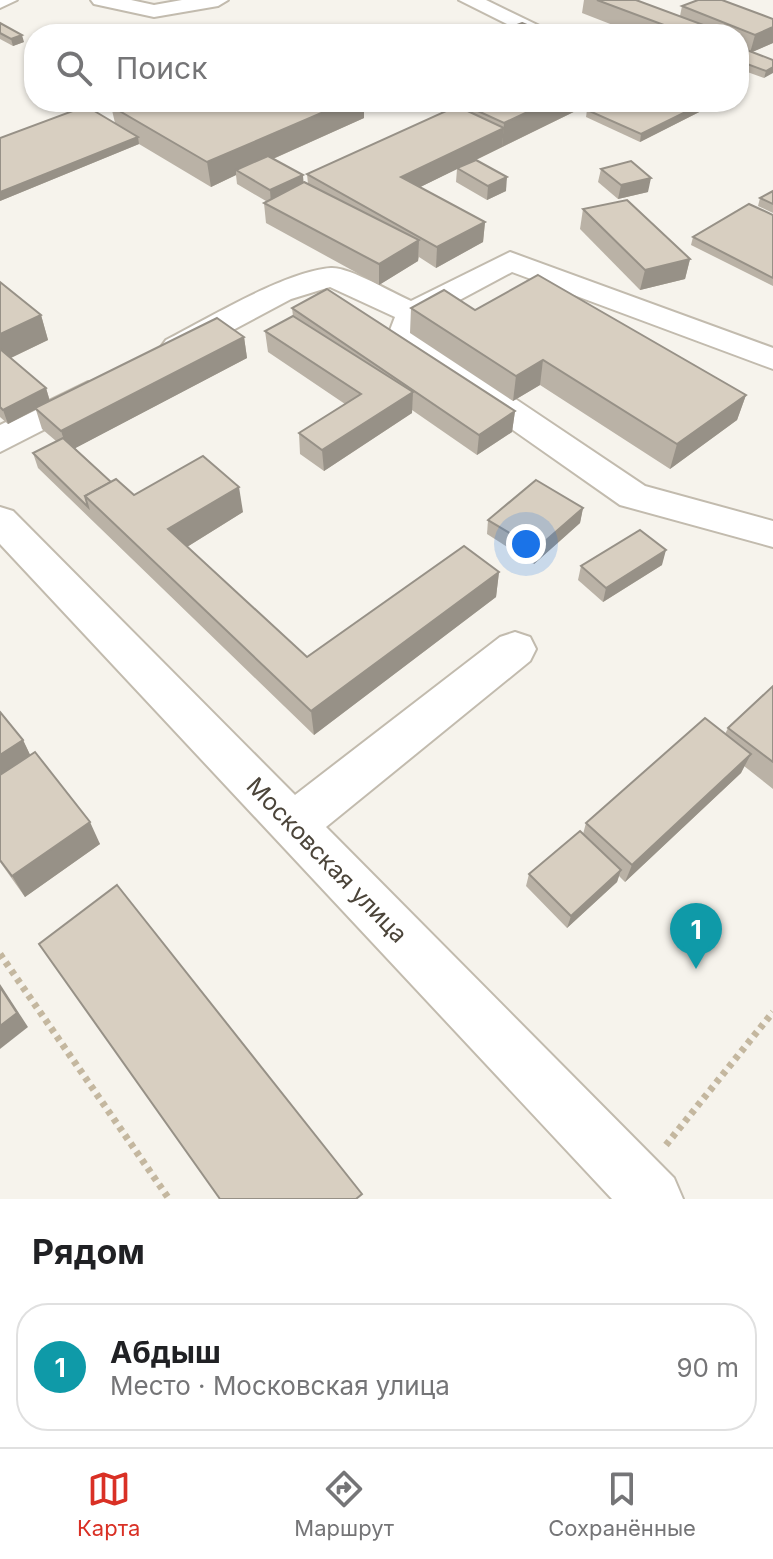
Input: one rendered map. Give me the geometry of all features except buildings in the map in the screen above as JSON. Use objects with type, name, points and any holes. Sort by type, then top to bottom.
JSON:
[{"type":"street","points":[[0,2],[7,0]]},
{"type":"street","points":[[101,0],[154,11],[218,0]]},
{"type":"street","points":[[469,0],[523,24]]},
{"type":"street","points":[[772,533],[633,496],[403,338],[412,313],[510,261],[773,359]]},
{"type":"street","points":[[153,359],[280,293],[332,277],[412,313]]},
{"type":"street","points":[[0,440],[111,382]]},
{"type":"street","name":"Московская улица","points":[[0,520],[293,825],[638,1193]]},
{"type":"street","points":[[293,825],[515,649]]},
{"type":"path","points":[[1,953],[169,1199]]},
{"type":"path","points":[[638,1193],[773,1012]]},
{"type":"place","name":"Абдыш","points":[[696,969]]}]
